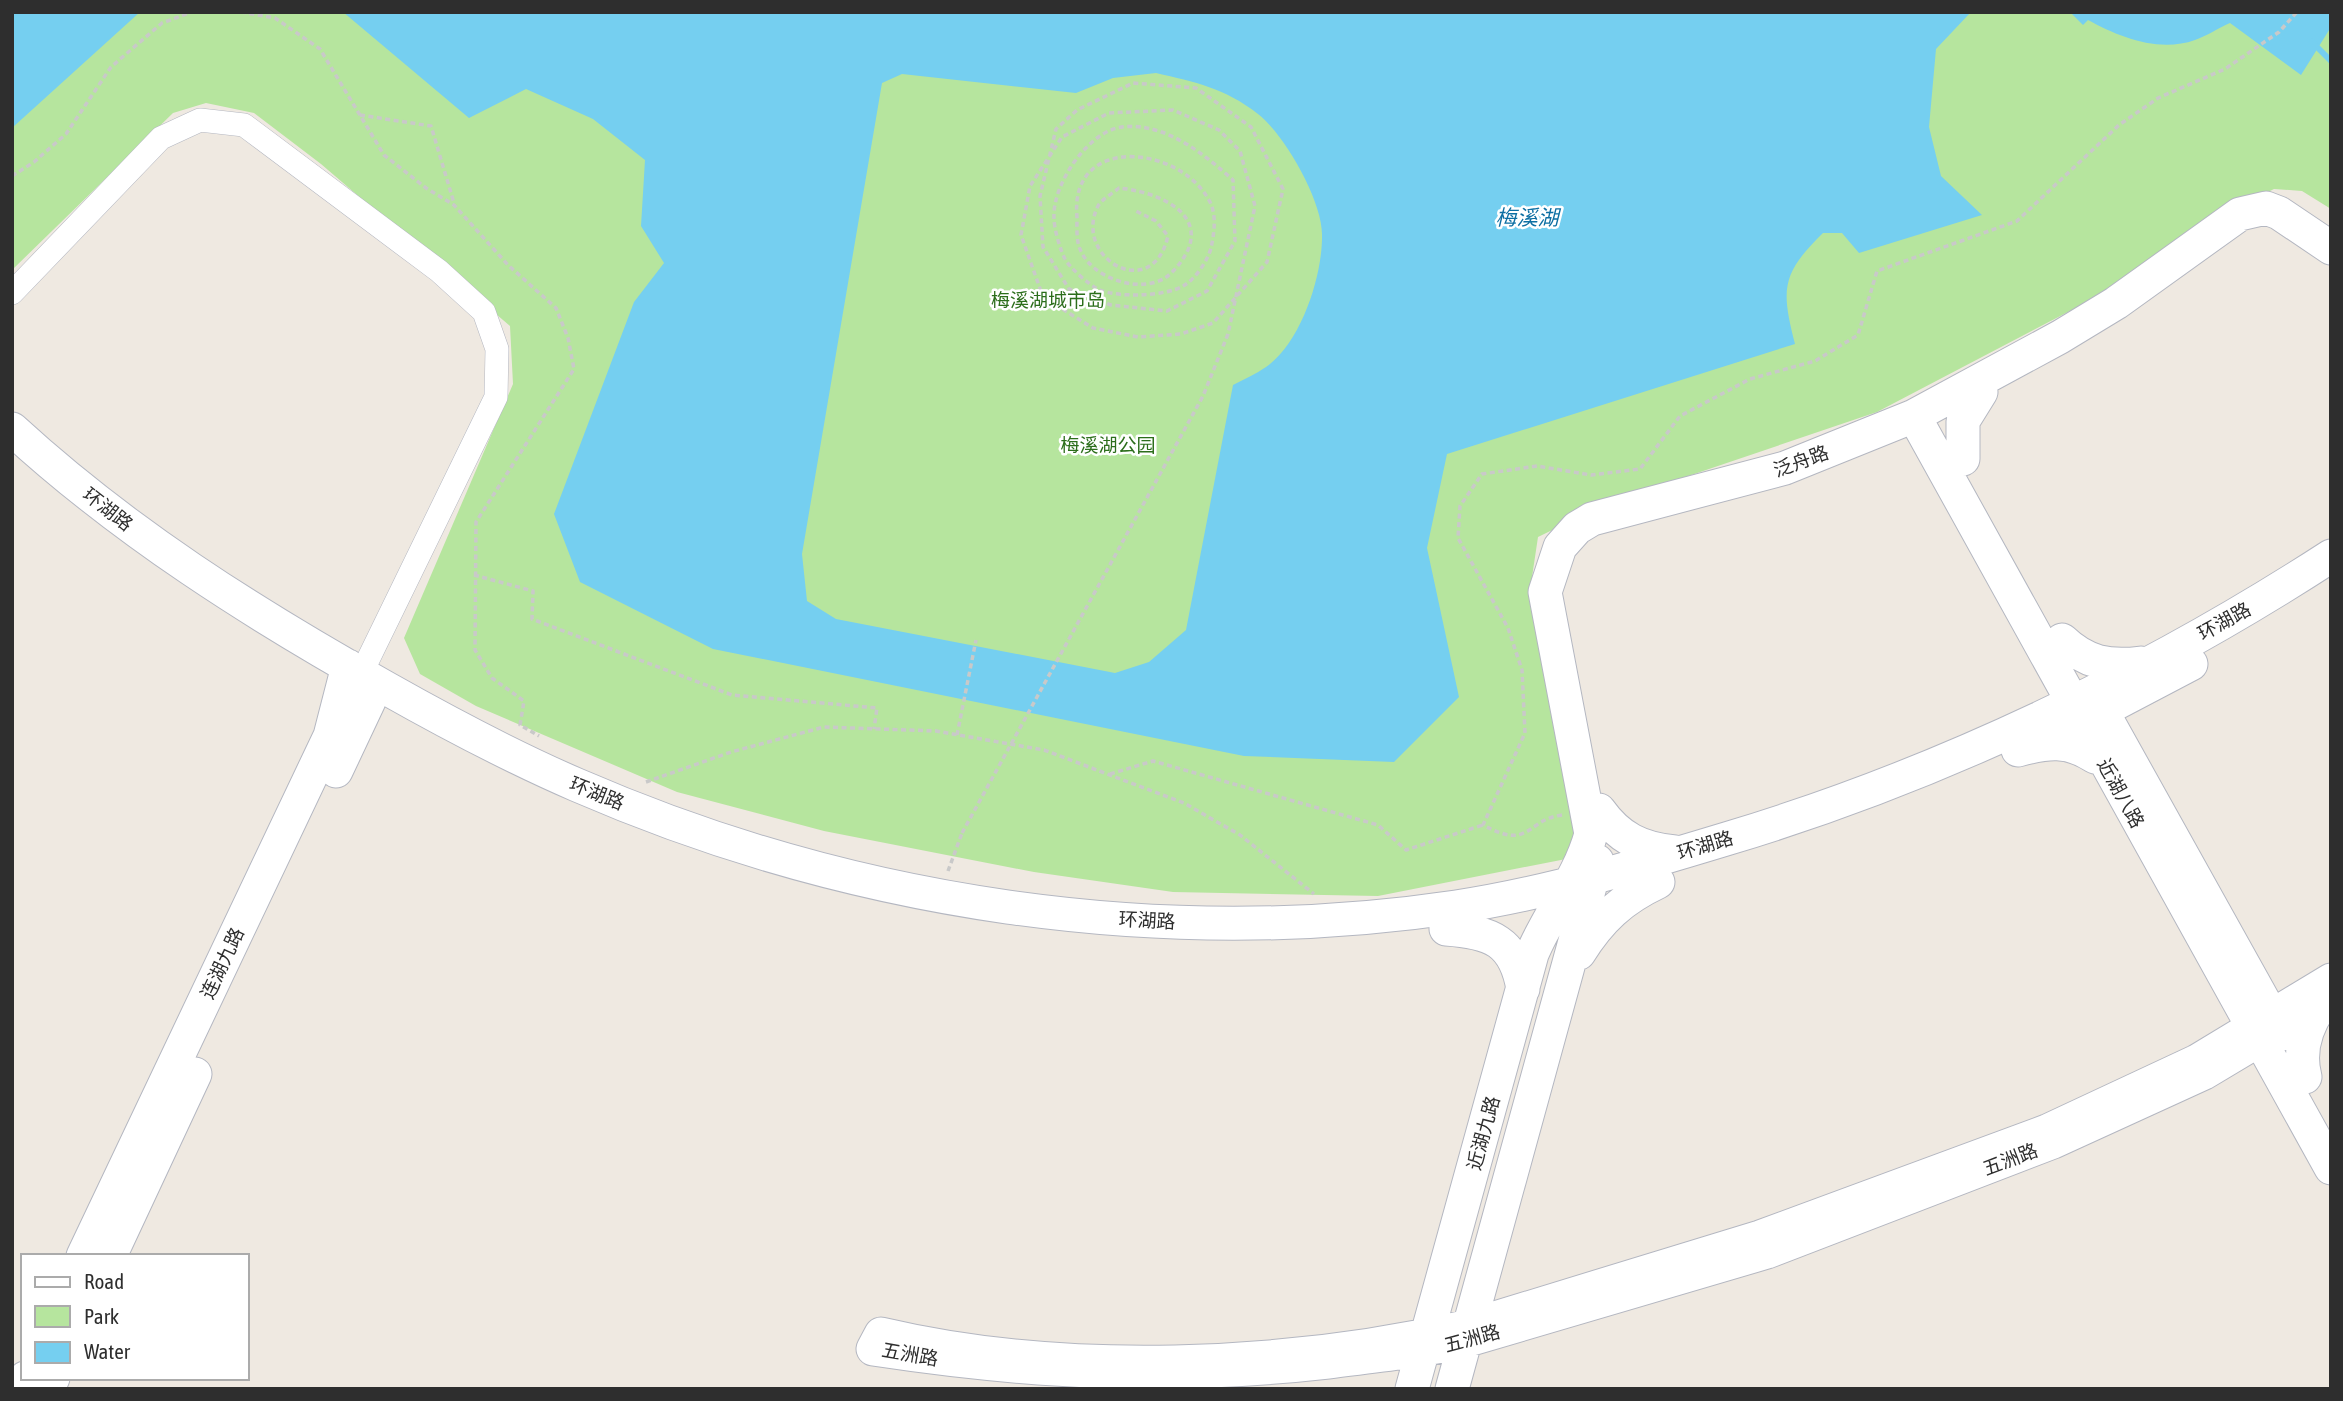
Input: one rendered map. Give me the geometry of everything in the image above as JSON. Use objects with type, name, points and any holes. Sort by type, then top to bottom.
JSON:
[{"type":"main road","name":"泛舟路","points":[[1593,819],[1558,596],[1560,579],[1570,552],[1586,537],[1610,525],[1747,490],[1868,447],[2116,303],[2240,214],[2266,208],[2279,213],[2331,248]]},
{"type":"main road","name":"泛舟路","points":[[1593,819],[1545,592],[1560,547],[1577,528],[1592,519],[1785,468],[1981,392],[2087,332],[2230,234],[2261,227],[2274,230],[2304,243],[2331,263]]},
{"type":"main road","points":[[1868,447],[1893,443],[1953,464],[1964,421],[1981,392]]},
{"type":"main road","name":"近湖八路","points":[[1927,415],[2086,707],[2266,1028],[2296,1084],[2331,1168]]},
{"type":"main road","name":"环湖路","points":[[12,429],[88,495],[140,534],[355,682],[522,760],[654,816],[773,856],[938,896],[1090,917],[1216,923],[1343,919],[1658,882],[1852,821],[2152,672],[2225,621],[2331,556]]},
{"type":"main road","name":"环湖路","points":[[12,459],[136,557],[355,682],[490,767],[620,826],[696,854],[837,896],[981,925],[1088,939],[1217,944],[1339,941],[1446,929],[1782,822],[2009,742]]},
{"type":"main road","name":"环湖路","points":[[2152,672],[2226,645],[2331,580]]},
{"type":"main road","points":[[2048,638],[2101,664],[2152,672],[2145,696],[2132,723],[2121,768],[2063,743],[2009,742],[2038,682],[2048,638]]},
{"type":"main road","name":"连湖九路","points":[[84,1254],[355,682]]},
{"type":"main road","name":"连湖九路","points":[[111,1254],[355,682]]},
{"type":"main road","points":[[1569,892],[1584,858],[1593,819],[1634,843],[1652,850],[1681,853]]},
{"type":"main road","points":[[1560,993],[1581,951],[1611,910],[1632,894],[1658,882]]},
{"type":"main road","name":"近湖九路","points":[[1412,1389],[1532,954],[1569,892]]},
{"type":"main road","name":"近湖九路","points":[[1454,1389],[1560,993],[1569,892]]},
{"type":"main road","points":[[1446,929],[1475,931],[1510,951],[1519,966],[1522,989]]},
{"type":"main road","points":[[2235,972],[2286,989],[2326,992],[2306,1034],[2296,1084],[2244,1068],[2200,1067],[2223,1027],[2235,972]]},
{"type":"main road","name":"五洲路","points":[[1425,1343],[1374,1342],[1270,1356],[1090,1360],[991,1354],[935,1347],[881,1334],[873,1349],[975,1364],[1072,1373],[1183,1374],[1330,1361],[1425,1343],[1467,1333],[1519,1319],[1760,1237],[2047,1131],[2200,1067],[2326,992]]},
{"type":"main road","name":"近湖八路","points":[[2296,1084],[2331,1122]]},
{"type":"main road","points":[[1374,1342],[1394,1333],[1412,1316],[1447,1264]]},
{"type":"main road","points":[[1454,1389],[1478,1355],[1519,1319],[1494,1306],[1488,1298],[1485,1269]]},
{"type":"main road","points":[[1330,1361],[1378,1371],[1393,1380],[1399,1389]]},
{"type":"street","points":[[12,293],[161,138],[200,120],[244,125],[439,271],[484,312],[497,349],[496,397],[355,682]]},
{"type":"path","points":[[12,176],[34,162],[65,134],[111,67],[162,23],[192,12]]},
{"type":"path","points":[[241,12],[275,18],[320,49],[384,155],[426,188],[454,205],[508,265],[556,308],[568,338],[573,369],[553,406],[508,468],[476,522],[474,575],[475,650],[492,678],[524,701],[520,724],[548,741]]},
{"type":"path","points":[[1483,825],[1525,733],[1522,670],[1512,638],[1458,538],[1460,506],[1482,474],[1537,466],[1591,475],[1640,469],[1680,416],[1749,379],[1815,361],[1858,335],[1877,271],[2017,221],[2119,125],[2158,99],[2225,69],[2279,32],[2297,12]]},
{"type":"path","points":[[938,896],[962,833],[1203,397],[1228,334],[1255,206],[1240,151],[1219,130],[1173,110],[1109,113],[1062,138],[1030,186],[1021,235],[1043,297],[1093,328],[1138,337],[1181,334],[1213,323],[1267,262],[1283,190],[1251,127],[1196,88],[1133,83],[1077,110],[1056,129],[1040,196],[1044,247],[1069,289],[1111,306],[1167,311],[1207,291],[1235,240],[1233,180],[1199,151],[1154,130],[1121,127],[1084,146],[1063,180],[1054,217],[1065,260],[1099,290],[1143,295],[1184,286],[1208,259],[1215,231],[1210,202],[1192,181],[1161,163],[1135,154],[1104,161],[1083,177],[1075,203],[1079,249],[1099,275],[1129,284],[1164,279],[1183,260],[1193,237],[1188,217],[1169,203],[1141,190],[1119,188],[1099,204],[1093,227],[1099,251],[1113,266],[1128,271],[1145,269],[1164,254],[1168,236],[1156,220],[1136,211]]},
{"type":"path","points":[[360,115],[431,126],[454,205]]},
{"type":"path","points":[[474,575],[533,591],[532,619],[732,695],[877,708],[874,729]]},
{"type":"path","points":[[957,734],[976,640]]},
{"type":"path","points":[[643,783],[731,752],[824,727],[957,734],[1044,750],[1184,803],[1240,835],[1293,874],[1343,919]]},
{"type":"path","points":[[1109,774],[1153,761],[1378,825],[1406,850],[1483,825],[1502,835],[1528,833],[1549,817],[1593,819]]},
{"type":"green space","name":"梅溪湖公园","points":[[12,12],[2331,12],[2331,209],[2302,191],[2274,189],[2218,217],[2089,301],[1877,412],[1641,492],[1583,515],[1538,537],[1529,597],[1583,824],[1566,859],[1378,896],[1173,892],[1034,872],[824,831],[677,792],[476,706],[420,674],[404,638],[513,384],[510,326],[321,164],[254,113],[206,103],[173,113],[12,270]]},
{"type":"water","points":[[12,12],[140,12],[12,128]]},
{"type":"water","name":"梅溪湖","points":[[343,12],[1971,12],[1936,49],[1929,127],[1941,176],[1982,215],[1859,253],[1842,233],[1823,233],[1799,260],[1788,283],[1788,309],[1795,344],[1447,454],[1427,548],[1459,697],[1394,762],[1244,756],[713,649],[580,582],[554,514],[634,302],[664,263],[641,226],[645,160],[593,119],[526,89],[469,118]],"holes":[[[1156,73],[1222,92],[1258,114],[1279,136],[1300,169],[1316,204],[1322,234],[1319,269],[1314,288],[1308,307],[1290,342],[1266,367],[1233,385],[1186,630],[1149,662],[1115,673],[836,619],[807,601],[802,554],[882,83],[902,74],[1076,93],[1113,78]]]},
{"type":"water","points":[[2070,12],[2331,12],[2331,27],[2301,75],[2230,23],[2195,40],[2167,45],[2126,37],[2088,20],[2083,25]]},
{"type":"waterway","points":[[2312,42],[2331,61]]},
{"type":"park label","name":"梅溪湖城市岛","points":[[1048,300]]}]
